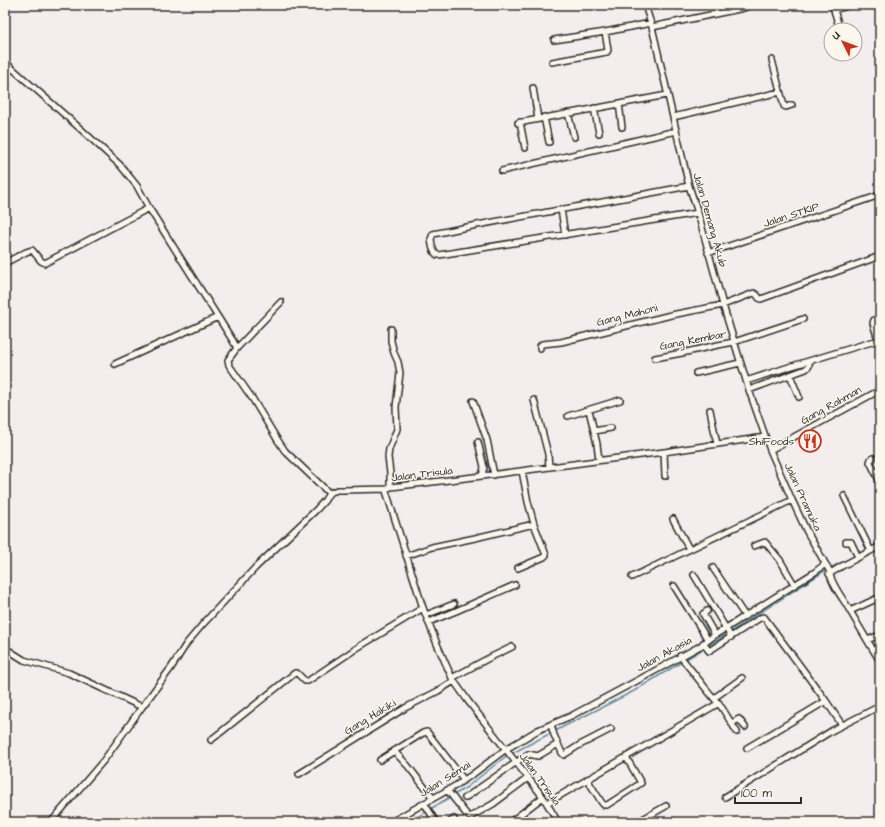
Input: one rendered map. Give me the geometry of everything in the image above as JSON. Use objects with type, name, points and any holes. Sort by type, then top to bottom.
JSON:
[{"type":"street","name":"Jalan Demang Akub","points":[[646,5],[689,186],[740,363],[765,437]]},
{"type":"street","points":[[554,40],[651,25],[744,8],[750,5]]},
{"type":"street","points":[[838,22],[834,8],[851,5]]},
{"type":"street","points":[[552,62],[607,52],[605,32]]},
{"type":"street","points":[[772,60],[784,106],[786,107],[792,105]]},
{"type":"street","points":[[5,62],[120,165],[137,186],[149,208],[235,345]]},
{"type":"street","points":[[534,88],[538,118]]},
{"type":"street","points":[[673,117],[780,92]]},
{"type":"street","points":[[525,148],[519,122],[667,95]]},
{"type":"street","points":[[619,103],[622,127]]},
{"type":"street","points":[[594,108],[599,133]]},
{"type":"street","points":[[568,112],[574,137]]},
{"type":"street","points":[[544,117],[549,142]]},
{"type":"street","points":[[502,171],[676,131]]},
{"type":"street","points":[[689,186],[433,234],[431,239],[433,251],[439,255],[698,213]]},
{"type":"street","name":"Jalan STKIP","points":[[708,251],[880,195]]},
{"type":"street","points":[[5,263],[32,250],[41,261],[45,263],[149,208]]},
{"type":"street","points":[[561,209],[565,235]]},
{"type":"street","points":[[723,304],[754,293],[761,299],[880,256]]},
{"type":"street","points":[[281,302],[235,345],[228,360],[229,365],[252,398],[285,451],[329,493]]},
{"type":"street","name":"Gang Mahoni","points":[[540,348],[542,344],[561,342],[723,304]]},
{"type":"street","points":[[115,364],[218,317]]},
{"type":"street","points":[[880,318],[874,320],[873,323],[880,346]]},
{"type":"street","name":"Gang Kembar","points":[[655,358],[734,342],[804,319]]},
{"type":"street","points":[[51,822],[104,760],[140,706],[171,668],[195,633],[256,567],[317,509],[329,493],[337,490],[388,488],[390,473],[388,457],[389,449],[396,429],[396,407],[400,373],[391,341],[391,329]]},
{"type":"street","points":[[746,381],[878,340]]},
{"type":"street","points":[[749,390],[806,370],[809,366],[809,362]]},
{"type":"street","points":[[696,373],[740,363]]},
{"type":"street","points":[[790,375],[799,397]]},
{"type":"street","name":"Gang Rahman","points":[[770,450],[880,390]]},
{"type":"street","points":[[534,400],[548,454],[549,467]]},
{"type":"street","points":[[568,416],[620,400]]},
{"type":"street","points":[[473,401],[487,440],[494,475]]},
{"type":"street","points":[[589,410],[600,460]]},
{"type":"street","points":[[710,410],[717,444]]},
{"type":"street","points":[[594,431],[611,428]]},
{"type":"street","name":"Jalan Trisula","points":[[558,822],[543,797],[453,680],[426,615],[406,556],[386,493],[388,488],[494,475],[765,437]]},
{"type":"street","name":"Jalan Pramuka","points":[[765,437],[807,532],[850,611],[880,661]]},
{"type":"street","points":[[478,442],[484,467],[482,476]]},
{"type":"street","points":[[664,452],[666,476]]},
{"type":"street","points":[[874,458],[870,461],[880,482]]},
{"type":"street","points":[[518,568],[546,555],[534,524],[522,471]]},
{"type":"street","points":[[844,496],[870,548]]},
{"type":"street","points":[[632,577],[792,500]]},
{"type":"street","points":[[673,519],[689,549]]},
{"type":"street","points":[[406,556],[432,547],[534,524]]},
{"type":"street","points":[[754,546],[765,542],[780,560],[794,584]]},
{"type":"street","points":[[846,542],[851,542],[857,555]]},
{"type":"street","name":"Jalan Akasia","points":[[506,750],[536,731],[571,716],[682,659],[706,644],[715,635],[815,572],[842,566],[870,548],[880,546]]},
{"type":"street","points":[[713,568],[745,616]]},
{"type":"street","points":[[694,575],[731,637]]},
{"type":"street","points":[[429,622],[515,585]]},
{"type":"street","points":[[674,586],[709,651],[760,618],[764,617],[842,725]]},
{"type":"street","points":[[850,611],[876,599]]},
{"type":"street","points":[[426,615],[454,604]]},
{"type":"street","points":[[211,740],[295,673],[297,673],[305,681],[308,681],[360,646],[424,608]]},
{"type":"street","points":[[707,611],[703,614],[715,635]]},
{"type":"street","points":[[867,640],[880,635]]},
{"type":"street","name":"Gang Hakiki","points":[[299,774],[405,708],[438,691],[487,659],[512,647]]},
{"type":"street","points":[[5,648],[24,660],[69,673],[140,706]]},
{"type":"street","points":[[682,659],[719,703],[737,732]]},
{"type":"street","points":[[714,698],[742,678]]},
{"type":"street","points":[[747,748],[826,701]]},
{"type":"street","points":[[547,803],[719,703]]},
{"type":"street","points":[[725,797],[842,725],[880,706]]},
{"type":"street","points":[[732,723],[739,719],[745,727]]},
{"type":"street","points":[[551,725],[553,733],[564,755],[611,729]]},
{"type":"street","points":[[380,760],[427,732],[464,780]]},
{"type":"street","points":[[465,798],[528,754],[538,756],[558,744]]},
{"type":"street","name":"Jalan Semai","points":[[391,822],[408,818],[433,798],[449,791],[506,750]]},
{"type":"street","points":[[394,751],[433,798]]},
{"type":"street","points":[[587,779],[602,803],[607,805],[642,783],[626,757]]},
{"type":"street","points":[[449,791],[454,800],[470,817],[493,804],[528,778]]},
{"type":"street","points":[[513,820],[543,797]]},
{"type":"street","points":[[426,805],[436,822]]},
{"type":"street","points":[[637,822],[666,806]]},
{"type":"street","points":[[650,815],[650,822]]},
{"type":"street","points":[[450,822],[454,818]]},
{"type":"waterway","points":[[858,554],[880,543]]},
{"type":"waterway","points":[[830,568],[855,556]]},
{"type":"waterway","points":[[730,632],[826,570]]},
{"type":"waterway","points":[[555,731],[634,691],[727,634]]},
{"type":"waterway","points":[[454,795],[467,787],[505,757],[551,733]]},
{"type":"waterway","points":[[411,821],[450,797]]},
{"type":"place","name":"ShiFoods","points":[[810,441]]}]
